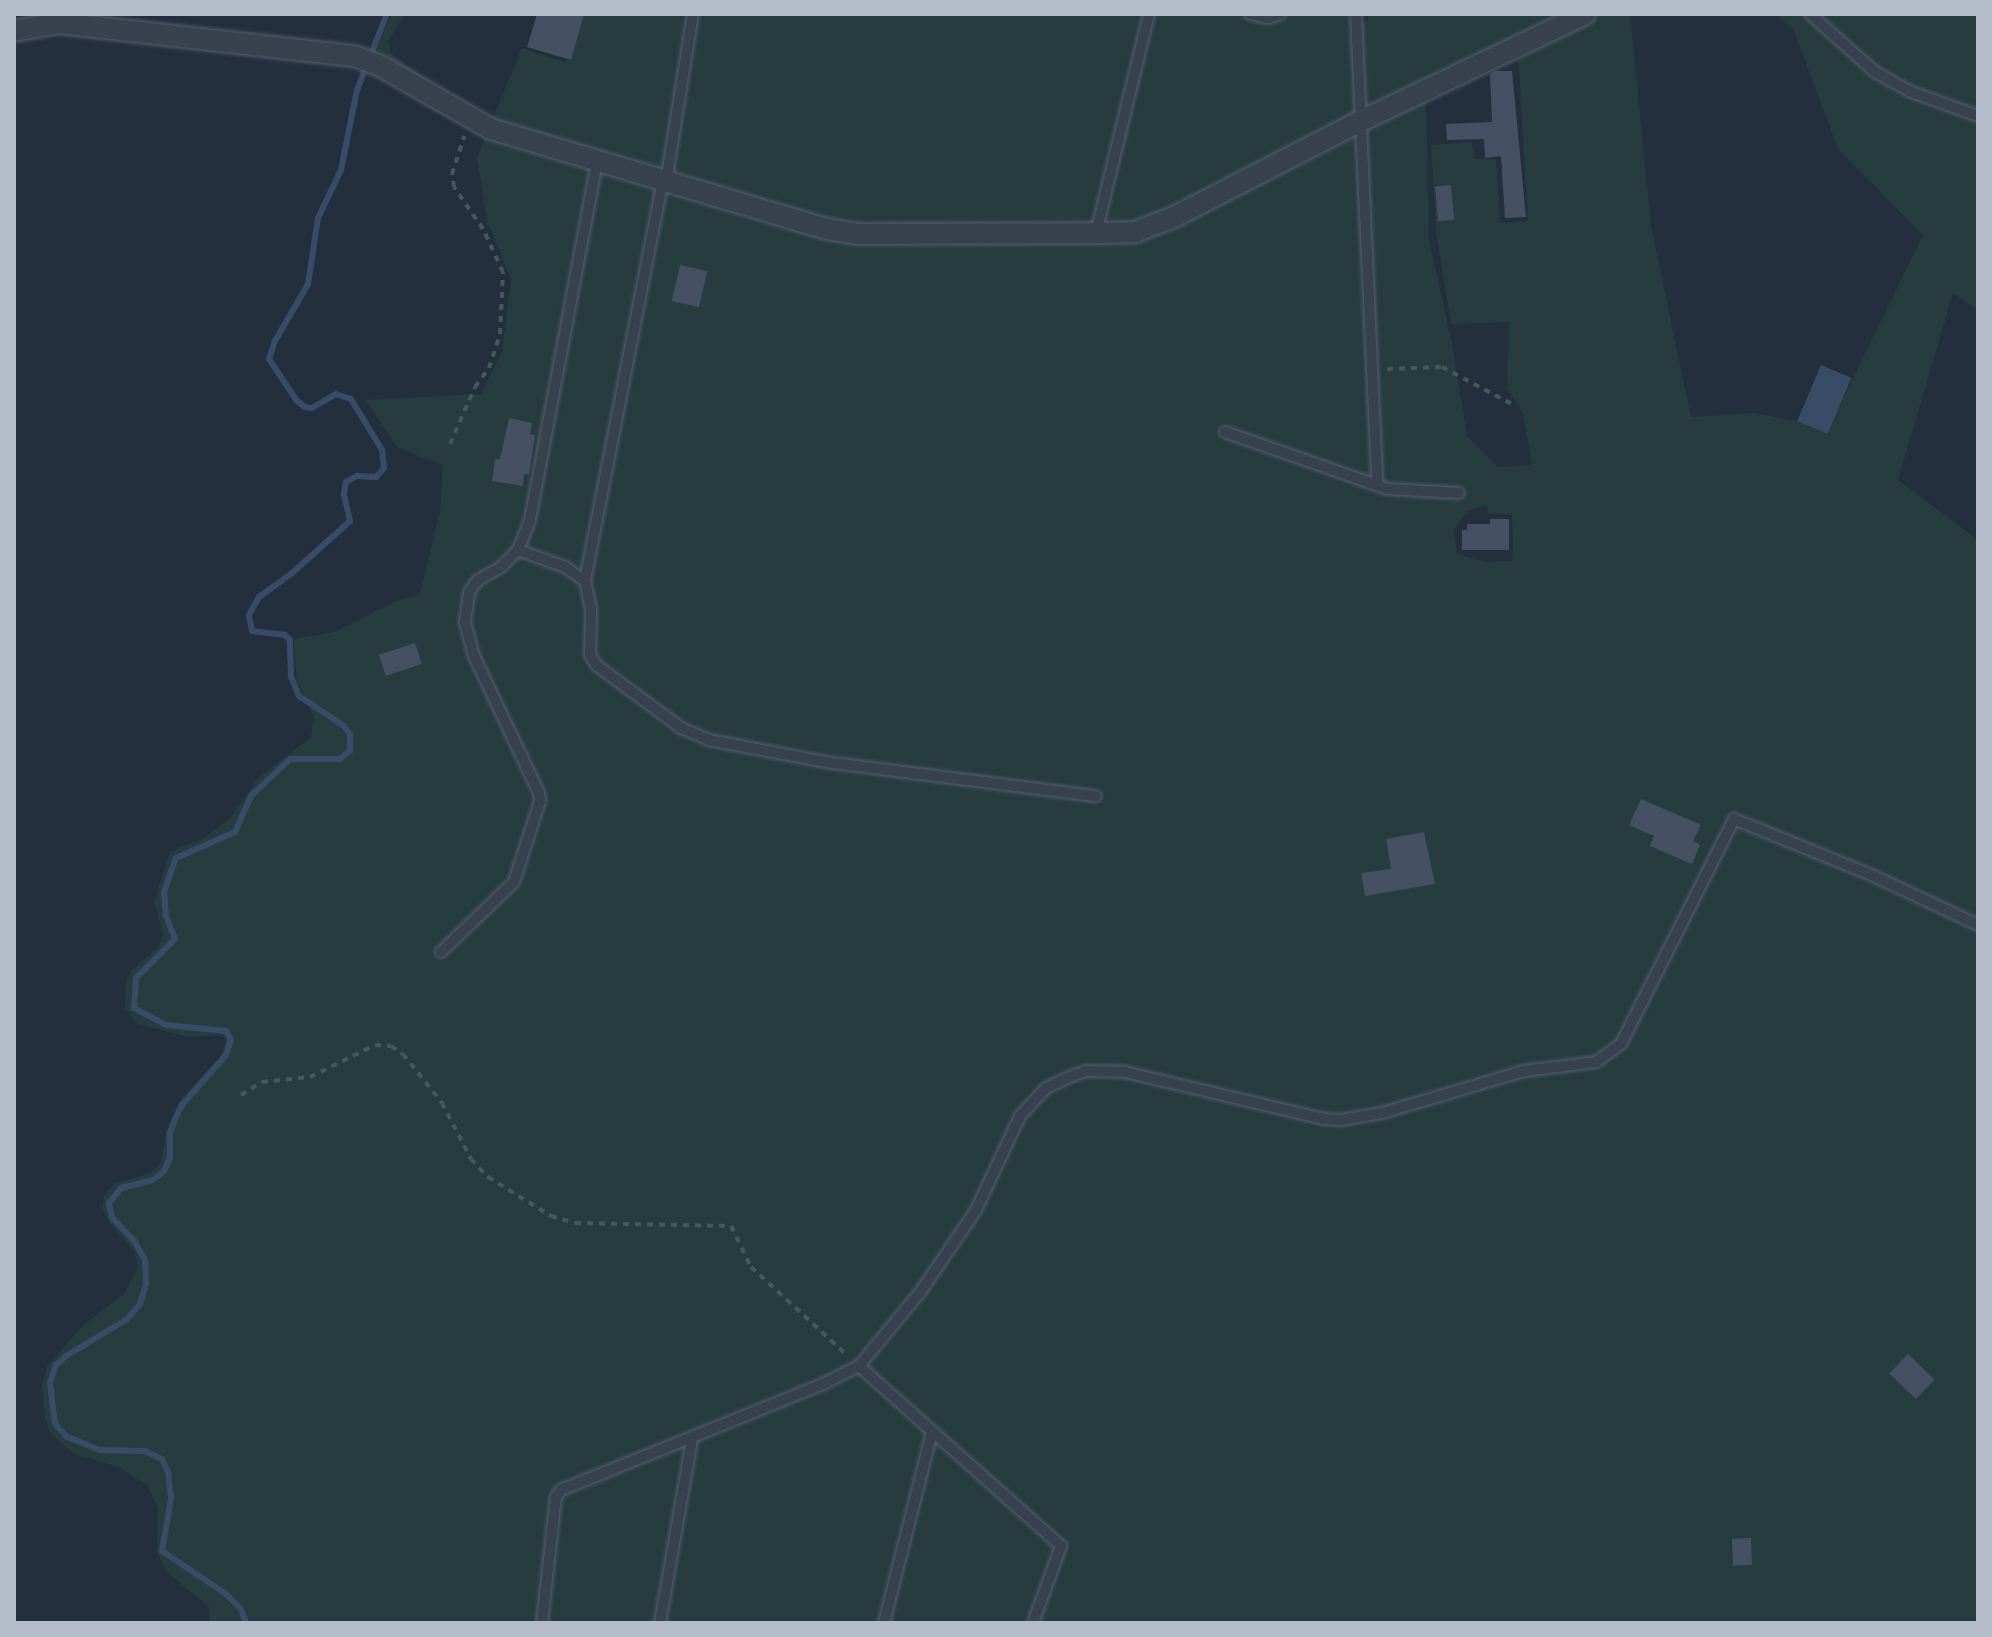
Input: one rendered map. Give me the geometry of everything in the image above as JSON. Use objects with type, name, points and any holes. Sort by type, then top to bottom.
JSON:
[{"type":"street","points":[[14,31],[59,23],[355,56],[384,68],[491,129],[784,218],[859,234],[1096,233],[1135,232],[1174,217],[1361,121],[1585,14]]},
{"type":"lane","points":[[693,14],[664,182],[585,581],[591,609],[590,655],[596,665],[681,728],[709,740],[825,762],[1096,796]]},
{"type":"lane","points":[[1096,233],[1149,14]]},
{"type":"lane","points":[[1250,14],[1268,18],[1280,14]]},
{"type":"lane","points":[[1356,14],[1377,485]]},
{"type":"lane","points":[[1810,14],[1875,72],[1909,91],[1978,116]]},
{"type":"lane","points":[[441,952],[514,882],[540,801],[467,639],[469,592],[478,580],[500,568],[518,550],[530,520],[597,161]]},
{"type":"lane","points":[[1225,432],[1377,485],[1459,493]]},
{"type":"lane","points":[[518,550],[565,567],[585,581]]},
{"type":"lane","points":[[542,1623],[556,1497],[561,1490],[692,1439],[859,1366],[921,1291],[976,1210],[1020,1116],[1046,1088],[1086,1071],[1125,1072],[1324,1119],[1341,1120],[1382,1113],[1524,1071],[1596,1062],[1621,1044],[1734,819],[1876,877],[1978,925]]},
{"type":"lane","points":[[859,1366],[1061,1546],[1033,1623]]},
{"type":"lane","points":[[884,1623],[932,1432]]},
{"type":"lane","points":[[660,1623],[692,1439]]},
{"type":"path","points":[[450,444],[475,387],[489,368],[500,334],[503,272],[483,229],[454,187],[456,157],[472,119]]},
{"type":"path","points":[[1372,370],[1442,367],[1512,404]]},
{"type":"path","points":[[241,1095],[262,1082],[310,1077],[338,1066],[361,1050],[391,1046],[403,1054],[442,1103],[471,1159],[488,1177],[551,1216],[575,1223],[731,1226],[751,1267],[859,1366]]},
{"type":"green space","points":[[392,14],[405,14],[388,41],[391,53],[432,83],[430,86],[375,53]]},
{"type":"green space","points":[[581,14],[1349,14],[1352,23],[1367,22],[1369,14],[1630,14],[1651,226],[1691,417],[1754,413],[1796,421],[1826,434],[1923,235],[1838,149],[1793,29],[1774,14],[1978,14],[1978,310],[1953,293],[1898,480],[1978,540],[1978,1623],[210,1623],[209,1607],[167,1572],[157,1552],[158,1507],[147,1485],[118,1467],[76,1454],[51,1435],[45,1418],[42,1387],[47,1367],[81,1327],[125,1293],[138,1266],[134,1252],[108,1221],[102,1208],[104,1196],[114,1184],[150,1173],[161,1163],[166,1130],[181,1099],[220,1057],[225,1043],[224,1035],[187,1037],[136,1023],[125,1007],[126,982],[132,970],[159,946],[163,934],[154,902],[170,852],[206,837],[232,816],[259,777],[311,737],[314,717],[297,680],[293,639],[335,632],[394,602],[420,594],[440,511],[443,465],[397,447],[366,400],[481,394],[502,352],[511,279],[487,221],[477,157],[522,48],[565,62]],"holes":[[[1518,52],[1528,221],[1500,223],[1496,159],[1474,159],[1472,142],[1431,145],[1436,231],[1451,324],[1509,322],[1507,388],[1523,414],[1532,465],[1498,467],[1467,436],[1452,344],[1429,239],[1426,98]],[[1487,505],[1488,513],[1512,515],[1513,561],[1486,562],[1457,554],[1454,530],[1467,511]]]},
{"type":"water","points":[[1821,365],[1851,378],[1828,434],[1797,421]]},
{"type":"building","points":[[537,14],[584,14],[571,60],[527,47]]},
{"type":"building","points":[[1512,71],[1526,217],[1505,218],[1501,156],[1485,158],[1484,139],[1447,140],[1446,124],[1492,122],[1490,74]]},
{"type":"building","points":[[1451,185],[1454,220],[1438,221],[1435,186]]},
{"type":"building","points":[[680,265],[707,271],[699,307],[672,301]]},
{"type":"building","points":[[509,418],[532,423],[530,434],[535,435],[529,474],[524,474],[523,486],[492,481],[495,459],[500,459]]},
{"type":"building","points":[[1490,519],[1509,519],[1509,550],[1462,550],[1462,530],[1467,530],[1467,524],[1490,524]]},
{"type":"building","points":[[415,643],[422,664],[386,676],[379,655]]},
{"type":"building","points":[[1641,799],[1701,825],[1693,841],[1700,845],[1692,864],[1650,846],[1654,836],[1629,825]]},
{"type":"building","points":[[1424,832],[1435,884],[1365,896],[1361,873],[1391,869],[1386,839]]},
{"type":"building","points":[[1908,1354],[1935,1380],[1916,1399],[1889,1373]]},
{"type":"building","points":[[1751,1538],[1752,1565],[1733,1566],[1732,1539]]},
{"type":"waterway","points":[[246,1623],[241,1609],[226,1594],[162,1551],[171,1499],[168,1472],[162,1459],[145,1451],[100,1450],[66,1436],[55,1424],[50,1383],[56,1365],[66,1356],[127,1319],[140,1304],[146,1284],[145,1260],[135,1242],[112,1217],[109,1203],[121,1188],[153,1180],[164,1171],[170,1158],[170,1133],[182,1105],[226,1055],[231,1040],[226,1031],[166,1025],[134,1008],[136,978],[175,939],[166,915],[164,892],[176,858],[235,832],[251,796],[290,759],[340,759],[350,751],[350,734],[344,726],[299,696],[291,676],[290,640],[285,635],[252,631],[249,615],[259,597],[291,574],[350,521],[344,494],[346,482],[357,476],[376,477],[384,468],[382,450],[351,399],[336,394],[312,408],[305,407],[297,401],[269,359],[275,341],[308,284],[318,218],[341,170],[357,90],[387,14]]}]
